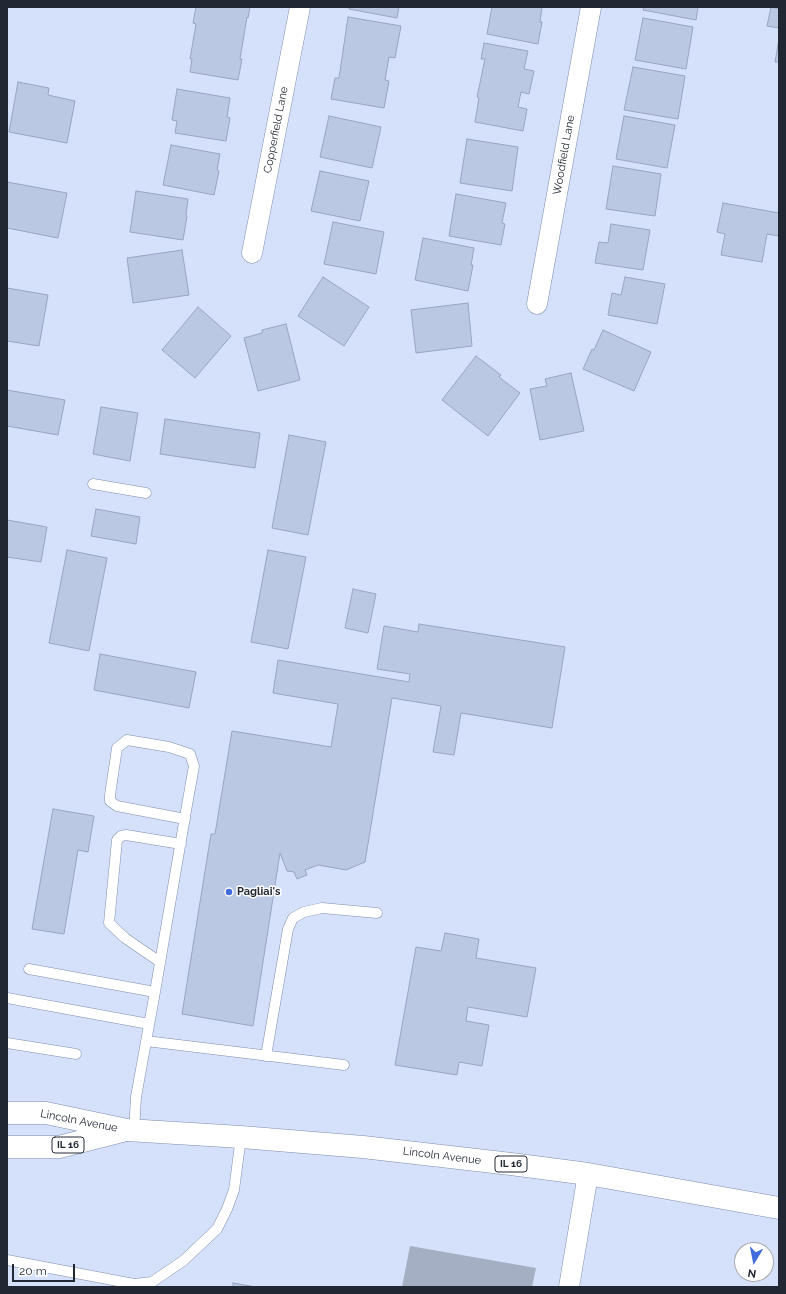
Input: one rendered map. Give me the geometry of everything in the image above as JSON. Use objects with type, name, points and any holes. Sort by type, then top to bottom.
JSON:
[{"type":"main road","name":"Lincoln Avenue","points":[[7,1113],[46,1113],[130,1130],[362,1147],[511,1164],[588,1174],[779,1208]]},
{"type":"main road","name":"Lincoln Avenue","points":[[7,1147],[59,1147],[130,1130]]},
{"type":"street","name":"Copperfield Lane","points":[[252,253],[300,7]]},
{"type":"street","name":"Woodfield Lane","points":[[537,304],[591,7]]},
{"type":"street","points":[[569,1287],[588,1174]]},
{"type":"lane","points":[[93,484],[146,493]]},
{"type":"lane","points":[[130,1130],[155,992],[180,844],[185,819],[194,766],[190,754],[169,748],[127,740],[117,748],[110,801],[117,806],[185,819]]},
{"type":"lane","points":[[160,962],[125,938],[109,923],[117,840],[121,836],[126,835],[180,844]]},
{"type":"lane","points":[[266,1056],[288,929],[292,918],[304,912],[322,908],[377,913]]},
{"type":"lane","points":[[29,969],[155,992]]},
{"type":"lane","points":[[7,998],[149,1024]]},
{"type":"lane","points":[[146,1041],[344,1065]]},
{"type":"lane","points":[[7,1043],[76,1054]]},
{"type":"lane","points":[[7,1260],[134,1284],[152,1282],[184,1261],[217,1229],[234,1190],[241,1137]]},
{"type":"shaded area","points":[[410,1246],[536,1268],[532,1287],[402,1287]]},
{"type":"building","points":[[196,7],[250,7],[240,59],[242,59],[238,80],[190,72],[192,59],[190,59],[196,24],[193,23]]},
{"type":"building","points":[[349,7],[399,7],[397,18],[349,9]]},
{"type":"building","points":[[492,7],[542,7],[540,22],[542,22],[538,44],[487,34]]},
{"type":"building","points":[[644,7],[698,7],[696,20],[643,10]]},
{"type":"building","points":[[771,7],[779,9],[779,28],[767,26]]},
{"type":"building","points":[[348,17],[401,26],[395,58],[389,57],[385,80],[389,81],[384,108],[331,99],[335,78],[339,78]]},
{"type":"building","points":[[643,18],[693,27],[686,69],[635,60]]},
{"type":"building","points":[[779,39],[779,62],[775,62]]},
{"type":"building","points":[[484,43],[528,51],[524,69],[534,71],[529,94],[521,92],[518,107],[527,109],[523,131],[475,122],[479,98],[477,97],[485,59],[481,59]]},
{"type":"building","points":[[633,67],[685,76],[678,119],[624,110]]},
{"type":"building","points":[[18,82],[49,88],[48,95],[75,101],[67,143],[9,132]]},
{"type":"building","points":[[177,89],[230,98],[227,117],[230,118],[226,141],[175,133],[177,121],[172,120]]},
{"type":"building","points":[[329,116],[381,127],[372,168],[320,157]]},
{"type":"building","points":[[624,116],[675,125],[667,168],[616,159]]},
{"type":"building","points":[[467,139],[518,147],[512,191],[460,183]]},
{"type":"building","points":[[171,145],[220,154],[217,170],[219,171],[214,195],[163,185]]},
{"type":"building","points":[[613,166],[661,174],[655,216],[606,209]]},
{"type":"building","points":[[320,171],[369,181],[360,221],[311,211]]},
{"type":"building","points":[[7,182],[67,193],[58,238],[7,228]]},
{"type":"building","points":[[136,191],[188,199],[183,240],[130,232]]},
{"type":"building","points":[[456,194],[506,203],[502,223],[505,224],[501,245],[449,236]]},
{"type":"building","points":[[723,203],[779,213],[779,236],[767,234],[762,262],[721,255],[725,234],[717,232]]},
{"type":"building","points":[[333,222],[384,232],[376,274],[324,264]]},
{"type":"building","points":[[611,224],[650,230],[643,270],[595,263],[599,242],[608,243]]},
{"type":"building","points":[[423,238],[474,248],[471,265],[473,265],[468,291],[415,280]]},
{"type":"building","points":[[182,250],[189,295],[133,303],[127,258]]},
{"type":"building","points":[[323,277],[369,307],[344,346],[298,316]]},
{"type":"building","points":[[625,277],[665,284],[657,324],[608,315],[612,293],[621,295]]},
{"type":"building","points":[[7,288],[48,295],[39,346],[7,341]]},
{"type":"building","points":[[468,303],[472,346],[416,353],[411,310]]},
{"type":"building","points":[[198,307],[231,336],[195,378],[162,350]]},
{"type":"building","points":[[286,324],[300,380],[258,391],[244,338],[262,333],[262,330]]},
{"type":"building","points":[[603,330],[651,352],[634,391],[583,369]]},
{"type":"building","points":[[476,356],[501,375],[499,377],[520,393],[488,436],[442,400]]},
{"type":"building","points":[[571,373],[584,431],[540,440],[530,389],[547,386],[545,379]]},
{"type":"building","points":[[7,390],[65,400],[58,435],[7,426]]},
{"type":"building","points":[[101,407],[138,413],[130,461],[93,454]]},
{"type":"building","points":[[165,419],[260,433],[255,468],[160,454]]},
{"type":"building","points":[[289,435],[326,442],[308,535],[272,528]]},
{"type":"building","points":[[96,509],[140,517],[136,544],[91,536]]},
{"type":"building","points":[[7,520],[47,527],[41,562],[7,557]]},
{"type":"building","points":[[67,550],[107,558],[89,651],[49,643]]},
{"type":"building","points":[[268,550],[306,557],[288,649],[251,642]]},
{"type":"building","points":[[353,589],[376,594],[368,633],[345,628]]},
{"type":"building","points":[[419,624],[565,647],[552,728],[461,713],[454,755],[433,752],[441,706],[392,698],[365,862],[346,870],[318,865],[305,870],[307,875],[297,879],[294,872],[287,871],[280,853],[253,1026],[182,1014],[211,834],[215,834],[232,731],[331,747],[338,704],[273,693],[278,660],[409,682],[410,674],[377,669],[384,626],[418,632]]},
{"type":"building","points":[[100,654],[196,672],[189,708],[94,690]]},
{"type":"building","points":[[53,809],[94,816],[88,852],[78,850],[64,934],[32,929]]},
{"type":"building","points":[[445,933],[479,939],[476,958],[536,968],[527,1017],[468,1007],[466,1021],[489,1025],[482,1066],[459,1062],[457,1075],[395,1065],[416,947],[441,951]]},
{"type":"building","points":[[233,1283],[256,1287],[233,1287]]},
{"type":"place","name":"Pagliai's","points":[[229,892]]}]
